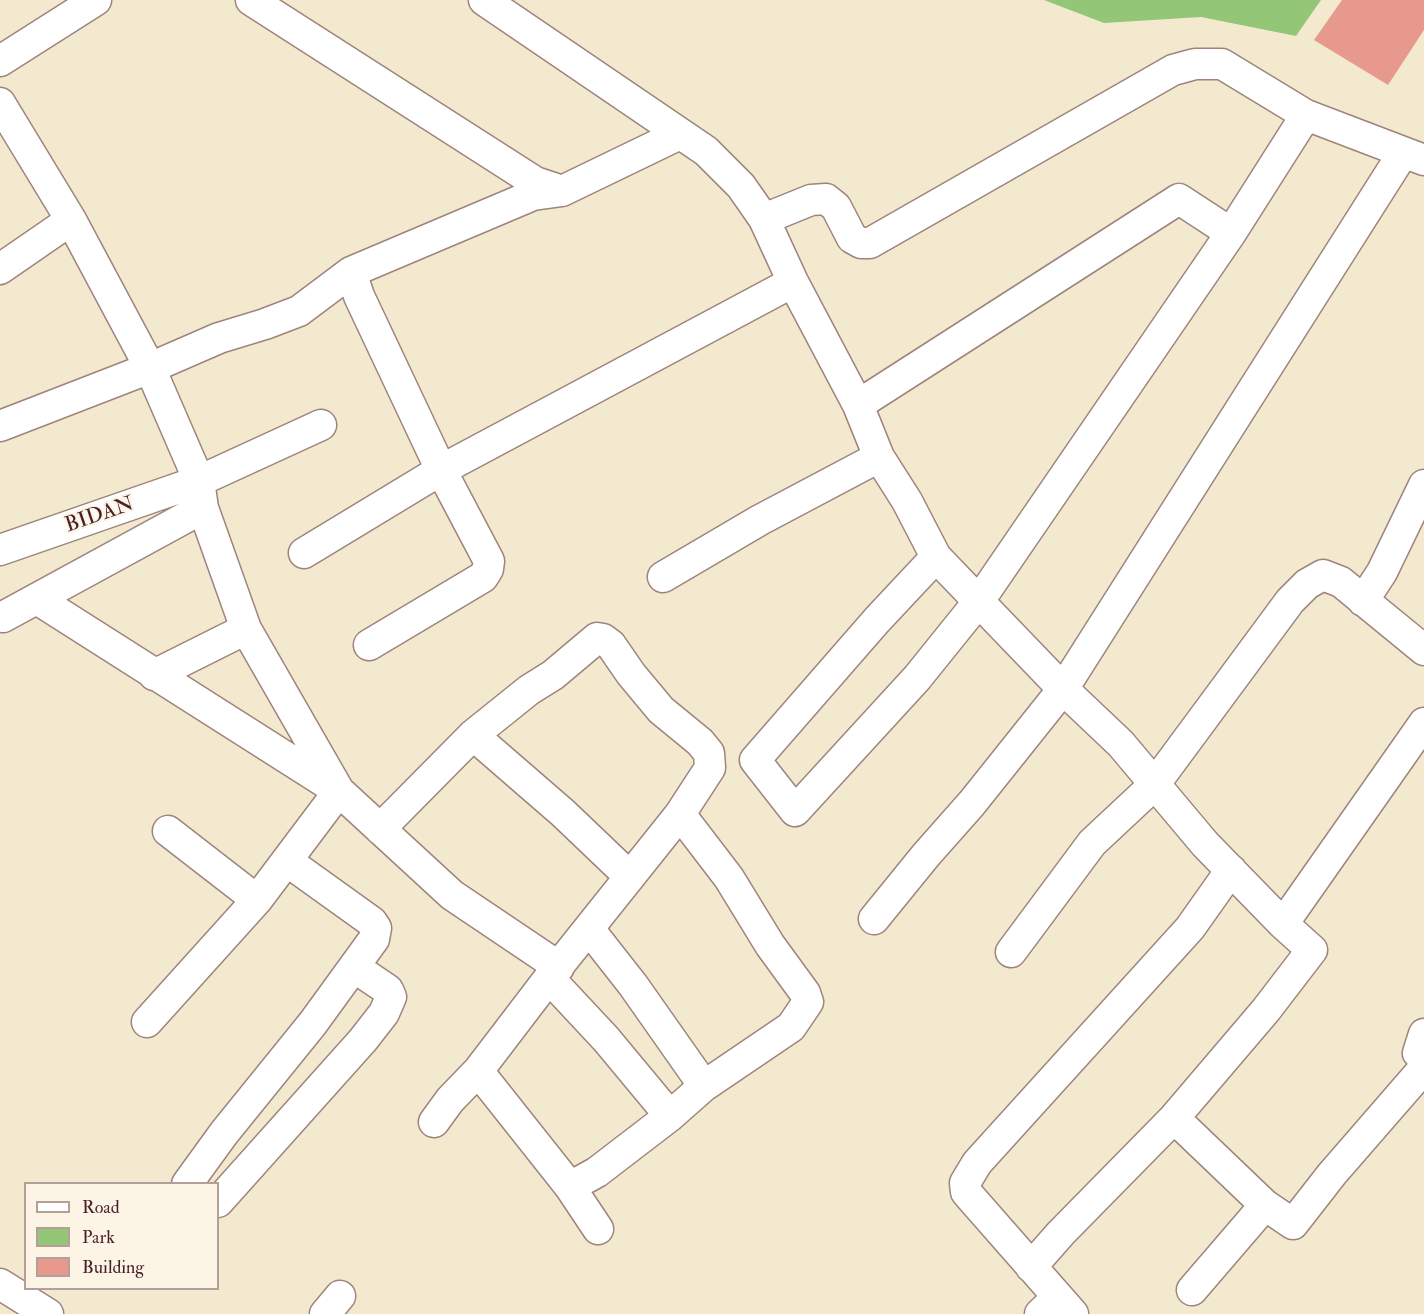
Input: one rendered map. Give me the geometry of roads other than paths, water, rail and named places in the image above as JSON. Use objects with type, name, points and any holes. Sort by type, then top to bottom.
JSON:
[{"type":"street","points":[[0,61],[96,0]]},
{"type":"street","points":[[251,0],[535,182],[562,191]]},
{"type":"street","points":[[484,0],[706,152],[741,186],[764,219],[793,282],[858,405],[879,458],[907,501],[936,557],[1063,689],[1121,744],[1154,785],[1231,870],[1283,924],[1312,950],[1266,1010],[1174,1118],[1061,1233],[1031,1267]]},
{"type":"street","points":[[764,219],[811,200],[826,199],[836,207],[852,238],[861,243],[870,243],[1173,70],[1194,64],[1222,64],[1306,114],[1413,157],[1063,689],[874,919]]},
{"type":"street","points":[[0,103],[71,220],[150,368],[201,495],[246,629],[339,791]]},
{"type":"street","points":[[936,557],[877,620],[755,760],[795,811],[917,678],[979,601],[1232,233],[1306,114]]},
{"type":"street","points":[[0,426],[150,368],[219,338],[299,311],[351,272],[533,195],[562,191],[680,134]]},
{"type":"street","points":[[858,405],[1179,199],[1232,233]]},
{"type":"street","points":[[0,269],[71,220]]},
{"type":"street","points":[[351,272],[359,296],[441,470],[489,561],[488,569],[483,577],[369,645]]},
{"type":"street","points":[[304,553],[441,470],[793,282]]},
{"type":"street","points":[[3,617],[37,599],[201,495],[321,425]]},
{"type":"street","points":[[663,577],[760,520],[879,458]]},
{"type":"street","points":[[1363,601],[1382,572],[1424,485]]},
{"type":"street","name":"BIDAN","points":[[0,550],[201,495]]},
{"type":"street","points":[[1011,952],[1092,843],[1154,785],[1290,601],[1307,584],[1323,575],[1341,582],[1424,650]]},
{"type":"street","points":[[37,599],[339,791],[452,895],[554,973],[670,1116]]},
{"type":"street","points":[[154,675],[246,629]]},
{"type":"street","points":[[380,829],[473,735],[529,690],[553,675],[597,638],[611,645],[631,674],[661,710],[700,741],[709,753],[710,768],[680,814],[478,1071],[450,1100],[434,1122]]},
{"type":"street","points":[[1283,924],[1424,723]]},
{"type":"street","points":[[473,735],[563,813],[629,876]]},
{"type":"street","points":[[147,1022],[257,900],[339,791]]},
{"type":"street","points":[[570,1186],[597,1173],[670,1116],[704,1086],[791,1027],[808,1002],[805,993],[770,945],[729,878],[680,814]]},
{"type":"street","points":[[168,831],[257,900]]},
{"type":"street","points":[[188,1182],[224,1132],[313,1023],[374,939],[376,928],[372,922],[287,861]]},
{"type":"street","points":[[1056,1308],[1031,1267],[966,1192],[965,1183],[977,1162],[1190,928],[1231,870]]},
{"type":"street","points":[[589,929],[633,985],[704,1086]]},
{"type":"street","points":[[219,1201],[363,1040],[384,1013],[391,997],[388,990],[354,967]]},
{"type":"street","points":[[1424,1034],[1418,1053],[1424,1059]]},
{"type":"street","points":[[1174,1118],[1265,1205],[1293,1224],[1332,1174],[1424,1068]]},
{"type":"street","points":[[478,1071],[570,1186],[598,1229]]},
{"type":"street","points":[[1192,1290],[1265,1205]]},
{"type":"street","points":[[0,1284],[48,1314]]}]
